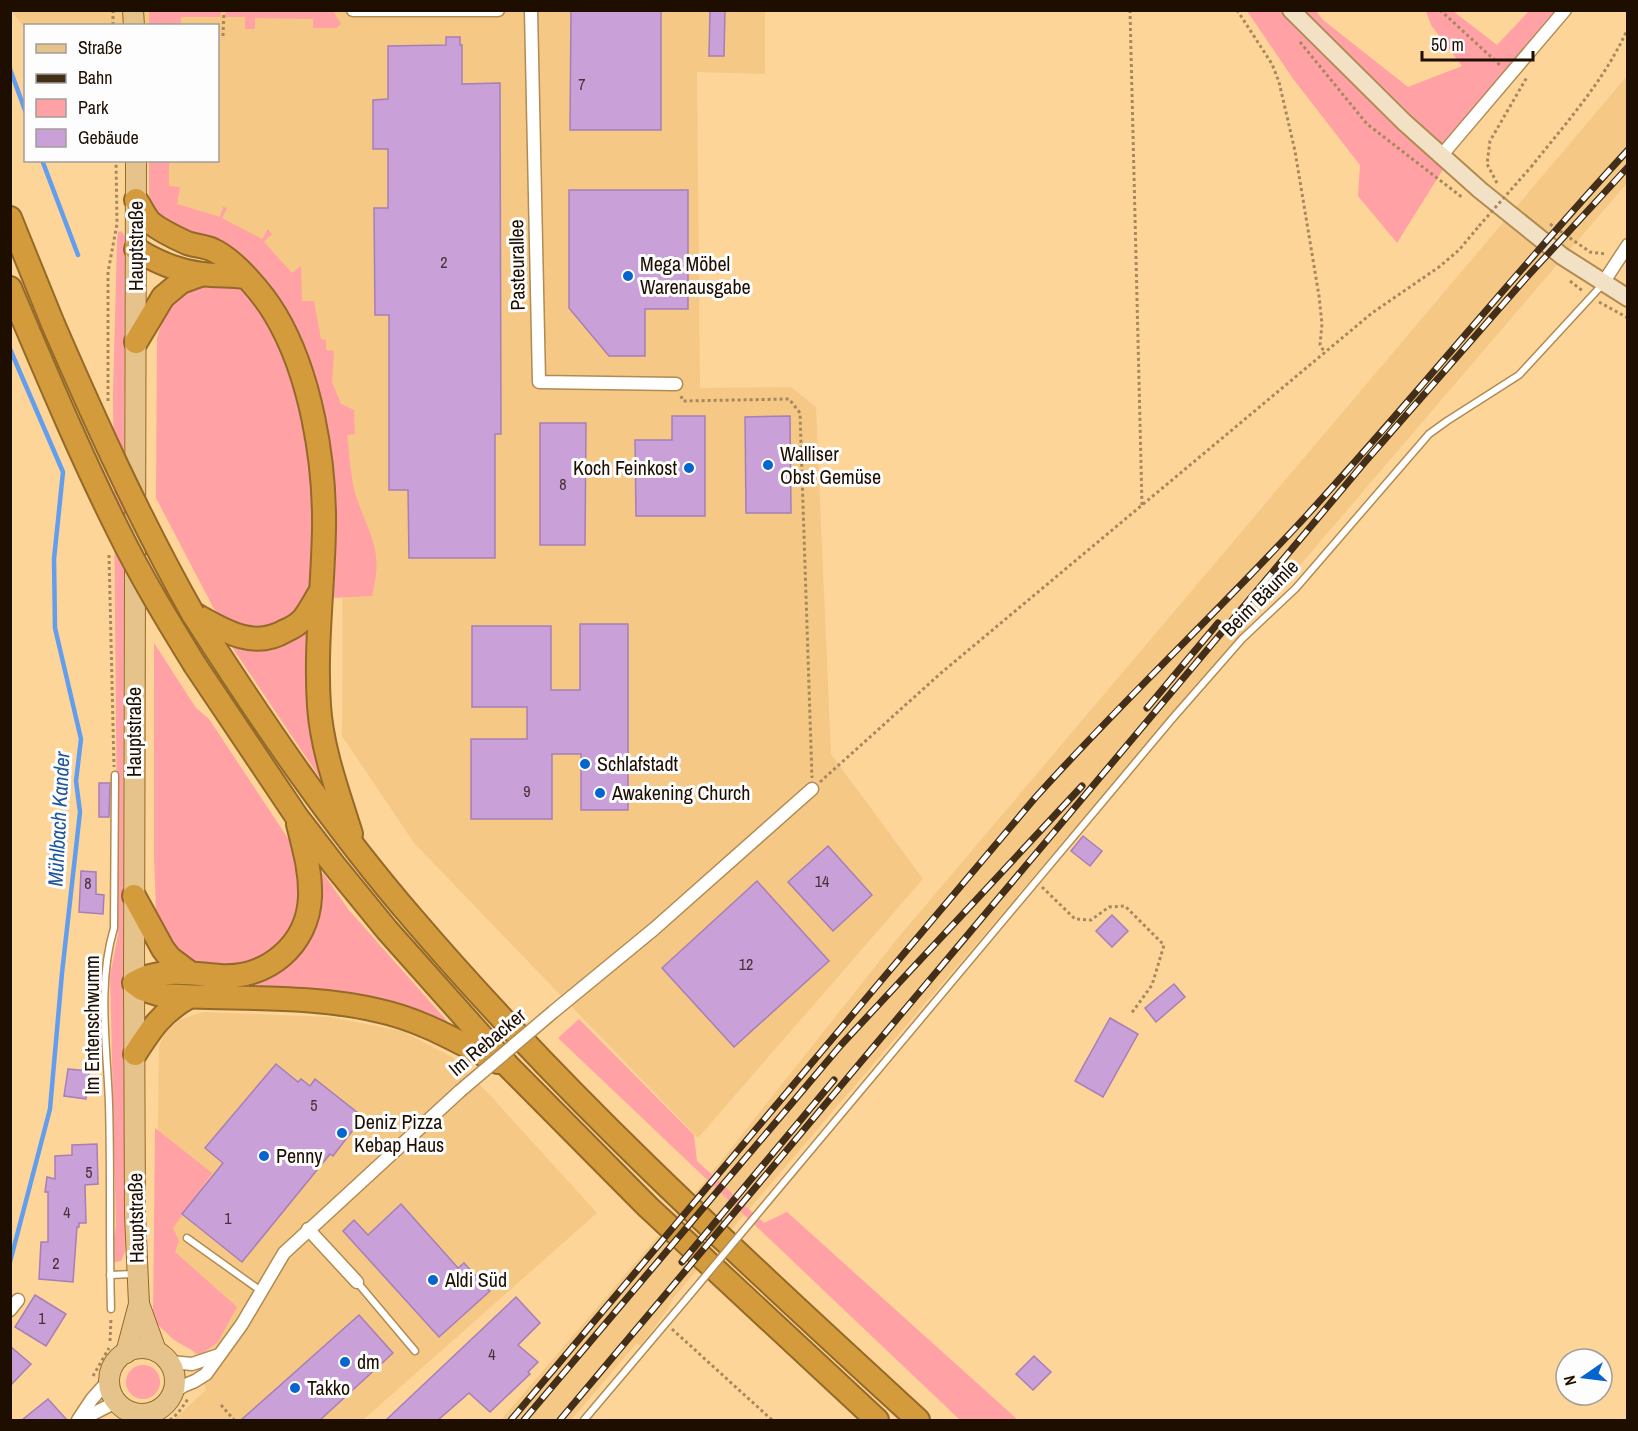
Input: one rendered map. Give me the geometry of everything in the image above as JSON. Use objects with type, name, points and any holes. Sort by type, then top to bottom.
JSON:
[{"type":"highway","points":[[136,200],[150,222],[187,243],[211,249],[228,258],[260,291],[276,316],[291,347],[311,411],[320,460],[323,496],[319,707],[332,773],[355,847]]},
{"type":"highway","points":[[10,218],[116,468],[161,558],[193,614],[311,790],[412,918],[485,1000],[582,1102],[751,1266],[918,1420]]},
{"type":"highway","points":[[136,249],[148,245],[187,243]]},
{"type":"highway","points":[[136,249],[157,262],[202,274],[245,277]]},
{"type":"highway","points":[[136,342],[163,297],[181,282],[202,274]]},
{"type":"highway","points":[[10,288],[83,457],[158,605],[195,665],[297,817],[387,930],[509,1067],[648,1207],[878,1420]]},
{"type":"highway","points":[[193,614],[243,638],[258,640],[280,635],[303,620],[320,592]]},
{"type":"highway","points":[[297,817],[308,868],[310,898],[307,917],[291,947],[270,965],[241,976],[162,974],[142,978],[134,983],[142,989],[161,995],[335,1002],[381,1011],[417,1022],[509,1067]]},
{"type":"highway","points":[[134,896],[163,949],[170,958],[190,973]]},
{"type":"highway","points":[[135,1054],[161,1016],[172,1006],[189,997]]},
{"type":"main road","name":"Hauptstraße","points":[[126,1353],[139,1304],[134,983],[136,162]]},
{"type":"main road","name":"Hauptstraße","points":[[139,1304],[163,1357]]},
{"type":"main road","points":[[141,1348],[163,1357],[176,1381],[173,1393],[164,1407],[152,1416],[124,1412],[112,1394],[109,1380],[114,1364],[126,1353],[141,1348]]},
{"type":"street","points":[[353,10],[498,10]]},
{"type":"street","name":"Pasteurallee","points":[[531,10],[539,382],[676,384]]},
{"type":"street","points":[[1291,10],[1441,156],[1562,256],[1628,298]]},
{"type":"street","points":[[1441,156],[1565,10]]},
{"type":"street","points":[[1603,283],[1628,245]]},
{"type":"street","name":"Im Rebacker","points":[[173,1393],[206,1374],[242,1324],[284,1253],[308,1229],[460,1091],[654,929],[812,789]]},
{"type":"street","points":[[308,1229],[357,1281]]},
{"type":"street","points":[[163,1357],[192,1364],[219,1355]]},
{"type":"street","points":[[79,1420],[92,1399],[109,1380]]},
{"type":"street","points":[[79,1420],[110,1405],[124,1412]]},
{"type":"lane","name":"Beim Bäumle","points":[[584,1420],[1242,639],[1296,588],[1429,434],[1447,420],[1519,375],[1603,283]]},
{"type":"lane","name":"Im Entenschwumm","points":[[111,1309],[111,1196],[105,1012],[106,968],[114,928],[115,775]]},
{"type":"lane","points":[[187,1238],[262,1291]]},
{"type":"lane","points":[[110,1275],[137,1273]]},
{"type":"lane","points":[[357,1281],[415,1351]]},
{"type":"path","points":[[223,36],[224,10]]},
{"type":"path","points":[[1130,10],[1142,505]]},
{"type":"path","points":[[1237,10],[1272,64],[1279,82],[1295,151],[1319,296],[1322,324],[1320,345],[1325,353]]},
{"type":"path","points":[[1440,10],[1509,74]]},
{"type":"path","points":[[812,789],[941,673],[1372,313],[1459,250],[1531,167],[1594,87],[1628,28]]},
{"type":"path","points":[[1513,195],[1496,182],[1486,164],[1490,141],[1526,78]]},
{"type":"path","points":[[1547,222],[1573,243],[1590,252],[1606,254],[1617,262]]},
{"type":"path","points":[[1591,298],[1628,318]]},
{"type":"path","points":[[676,384],[683,401],[789,399],[800,413],[812,789]]},
{"type":"path","points":[[1036,882],[1075,919],[1091,920],[1109,907],[1125,906],[1164,945],[1152,985],[1131,1014]]},
{"type":"path","points":[[665,1323],[772,1420]]},
{"type":"path","points":[[92,1399],[89,1385],[109,1347],[111,1331]]},
{"type":"path","points":[[221,1405],[234,1420]]},
{"type":"shaded area","points":[[11,11],[765,11],[765,74],[697,72],[700,388],[791,387],[816,407],[831,754],[923,879],[698,1138],[414,843],[342,736],[343,479],[284,287],[223,229],[157,210],[150,162],[219,162],[219,24],[24,24],[24,27]]},
{"type":"shaded area","points":[[1627,76],[1627,183],[674,1297],[668,1309],[641,1345],[636,1344],[571,1420],[501,1420],[710,1175],[897,939]]},
{"type":"shaded area","points":[[203,1012],[330,1017],[402,1031],[452,1057],[488,1093],[597,1213],[363,1420],[173,1420],[206,1390],[191,1348],[162,1324],[155,1323],[159,1046],[164,1034],[179,1020]]},
{"type":"green space","points":[[149,10],[221,11],[221,17],[181,17],[181,24],[149,24]]},
{"type":"green space","points":[[226,11],[333,11],[341,24],[336,28],[313,28],[313,19],[255,18],[255,29],[245,29],[245,17],[225,17]]},
{"type":"green space","points":[[1247,11],[1316,11],[1323,20],[1408,87],[1462,66],[1431,25],[1426,11],[1453,11],[1497,45],[1529,11],[1568,11],[1499,80],[1397,243],[1358,196],[1360,165],[1294,80]]},
{"type":"green space","points":[[149,162],[169,162],[169,186],[180,187],[177,204],[220,217],[223,207],[227,208],[222,218],[262,239],[268,229],[272,234],[264,242],[292,273],[301,266],[302,301],[314,301],[321,339],[326,340],[326,350],[334,351],[332,382],[341,404],[354,410],[355,434],[347,435],[354,489],[376,555],[377,566],[372,596],[331,598],[294,328],[279,297],[259,272],[233,251],[165,226],[152,206],[149,194]]},
{"type":"green space","points":[[121,231],[125,236],[123,942],[125,1252],[121,1261],[115,1262],[111,1257],[116,1226],[110,976],[118,934],[113,394],[117,240],[118,232]]},
{"type":"green space","points":[[198,285],[217,285],[239,289],[262,305],[292,370],[314,473],[313,591],[301,610],[260,633],[225,620],[214,609],[156,498],[157,339],[171,306],[182,294]]},
{"type":"green space","points":[[307,622],[322,781],[228,641]]},
{"type":"green space","points":[[154,643],[196,708],[209,719],[295,849],[302,908],[276,950],[244,967],[214,966],[188,959],[171,945],[156,913]]},
{"type":"green space","points":[[323,873],[348,909],[455,1030],[167,989],[159,981],[250,984],[271,977],[285,968],[300,953],[314,931],[319,909],[317,877]]},
{"type":"green space","points":[[579,1019],[694,1135],[697,1161],[764,1223],[787,1212],[1018,1420],[960,1420],[558,1038]]},
{"type":"green space","points":[[155,1128],[212,1173],[173,1228],[179,1241],[175,1252],[237,1307],[218,1342],[200,1355],[174,1340],[153,1320]]},
{"type":"green space","points":[[143,1365],[155,1370],[160,1382],[155,1394],[143,1399],[131,1394],[126,1382],[131,1370]]},
{"type":"building","points":[[571,10],[661,10],[661,130],[570,130]]},
{"type":"building","points":[[710,10],[725,10],[724,56],[709,56]]},
{"type":"building","points":[[446,37],[460,37],[462,84],[500,83],[501,434],[495,434],[495,558],[409,558],[408,490],[389,490],[389,315],[375,315],[374,208],[388,208],[388,149],[373,149],[373,100],[388,99],[388,46],[446,45]]},
{"type":"building","name":"Mega Möbel Warenausgabe","points":[[569,190],[688,190],[688,309],[645,309],[645,356],[609,356],[569,308]]},
{"type":"building","points":[[672,416],[705,416],[705,516],[636,516],[635,440],[672,440]]},
{"type":"building","name":"Walliser Obst Gemüse","points":[[790,416],[791,513],[746,513],[745,417]]},
{"type":"building","points":[[540,423],[586,423],[585,545],[540,545]]},
{"type":"building","points":[[580,624],[628,624],[628,810],[581,810],[581,754],[552,754],[552,819],[471,819],[471,739],[527,739],[527,707],[472,707],[472,626],[551,626],[551,690],[580,690]]},
{"type":"building","points":[[99,783],[110,783],[109,817],[99,817]]},
{"type":"building","points":[[1083,836],[1102,851],[1090,866],[1071,851]]},
{"type":"building","points":[[828,846],[872,895],[833,931],[788,882]]},
{"type":"building","points":[[81,871],[96,872],[96,894],[104,895],[103,914],[79,912]]},
{"type":"building","points":[[757,881],[829,961],[734,1047],[662,968]]},
{"type":"building","points":[[1112,915],[1128,931],[1112,947],[1096,931]]},
{"type":"building","points":[[1174,984],[1185,997],[1156,1022],[1145,1008]]},
{"type":"building","points":[[1110,1018],[1138,1034],[1103,1097],[1075,1081]]},
{"type":"building","points":[[276,1064],[298,1082],[301,1079],[310,1086],[315,1079],[363,1117],[333,1156],[330,1154],[242,1262],[182,1214],[223,1163],[205,1148]]},
{"type":"building","points":[[68,1069],[89,1071],[86,1099],[64,1096]]},
{"type":"building","points":[[97,1144],[98,1184],[85,1185],[86,1223],[79,1223],[77,1227],[73,1282],[39,1279],[41,1242],[48,1242],[48,1192],[45,1192],[47,1177],[55,1179],[55,1156],[72,1155],[72,1145]]},
{"type":"building","name":"Aldi Süd","points":[[401,1204],[458,1268],[464,1263],[490,1291],[439,1337],[343,1231],[354,1220],[368,1235]]},
{"type":"building","points":[[35,1295],[66,1314],[46,1346],[15,1327]]},
{"type":"building","points":[[516,1297],[540,1323],[518,1345],[538,1362],[528,1372],[530,1374],[490,1412],[469,1393],[438,1420],[386,1420]]},
{"type":"building","name":"dm","points":[[359,1315],[393,1353],[320,1420],[241,1420]]},
{"type":"building","points":[[10,1346],[31,1364],[10,1386]]},
{"type":"building","points":[[1034,1356],[1051,1372],[1033,1390],[1016,1374]]},
{"type":"building","points":[[48,1399],[67,1420],[22,1420]]},
{"type":"waterway","name":"Mühlbach Kander","points":[[10,69],[24,108]]},
{"type":"waterway","name":"Mühlbach Kander","points":[[43,162],[78,255]]},
{"type":"waterway","name":"Mühlbach Kander","points":[[10,349],[63,472],[54,559],[55,628],[81,739],[76,781],[80,812],[50,1109],[10,1262]]},
{"type":"railway","points":[[511,1420],[1035,798],[1308,514],[1628,150]]},
{"type":"railway","points":[[560,1420],[1365,462],[1526,278],[1628,167]]},
{"type":"railway","points":[[1147,708],[1218,623]]},
{"type":"railway","points":[[524,1420],[841,1045],[1082,786]]},
{"type":"railway","points":[[682,1262],[834,1080]]},
{"type":"place","name":"Mega Möbel Warenausgabe","points":[[628,276]]},
{"type":"place","name":"Walliser Obst Gemüse","points":[[768,465]]},
{"type":"place","name":"Koch Feinkost","points":[[689,468]]},
{"type":"place","name":"Schlafstadt","points":[[585,764]]},
{"type":"place","name":"Awakening Church","points":[[600,793]]},
{"type":"place","name":"Deniz Pizza Kebap Haus","points":[[342,1133]]},
{"type":"place","name":"Penny","points":[[264,1156]]},
{"type":"place","name":"Aldi Süd","points":[[433,1280]]},
{"type":"place","name":"dm","points":[[345,1362]]},
{"type":"place","name":"Takko","points":[[295,1388]]}]
